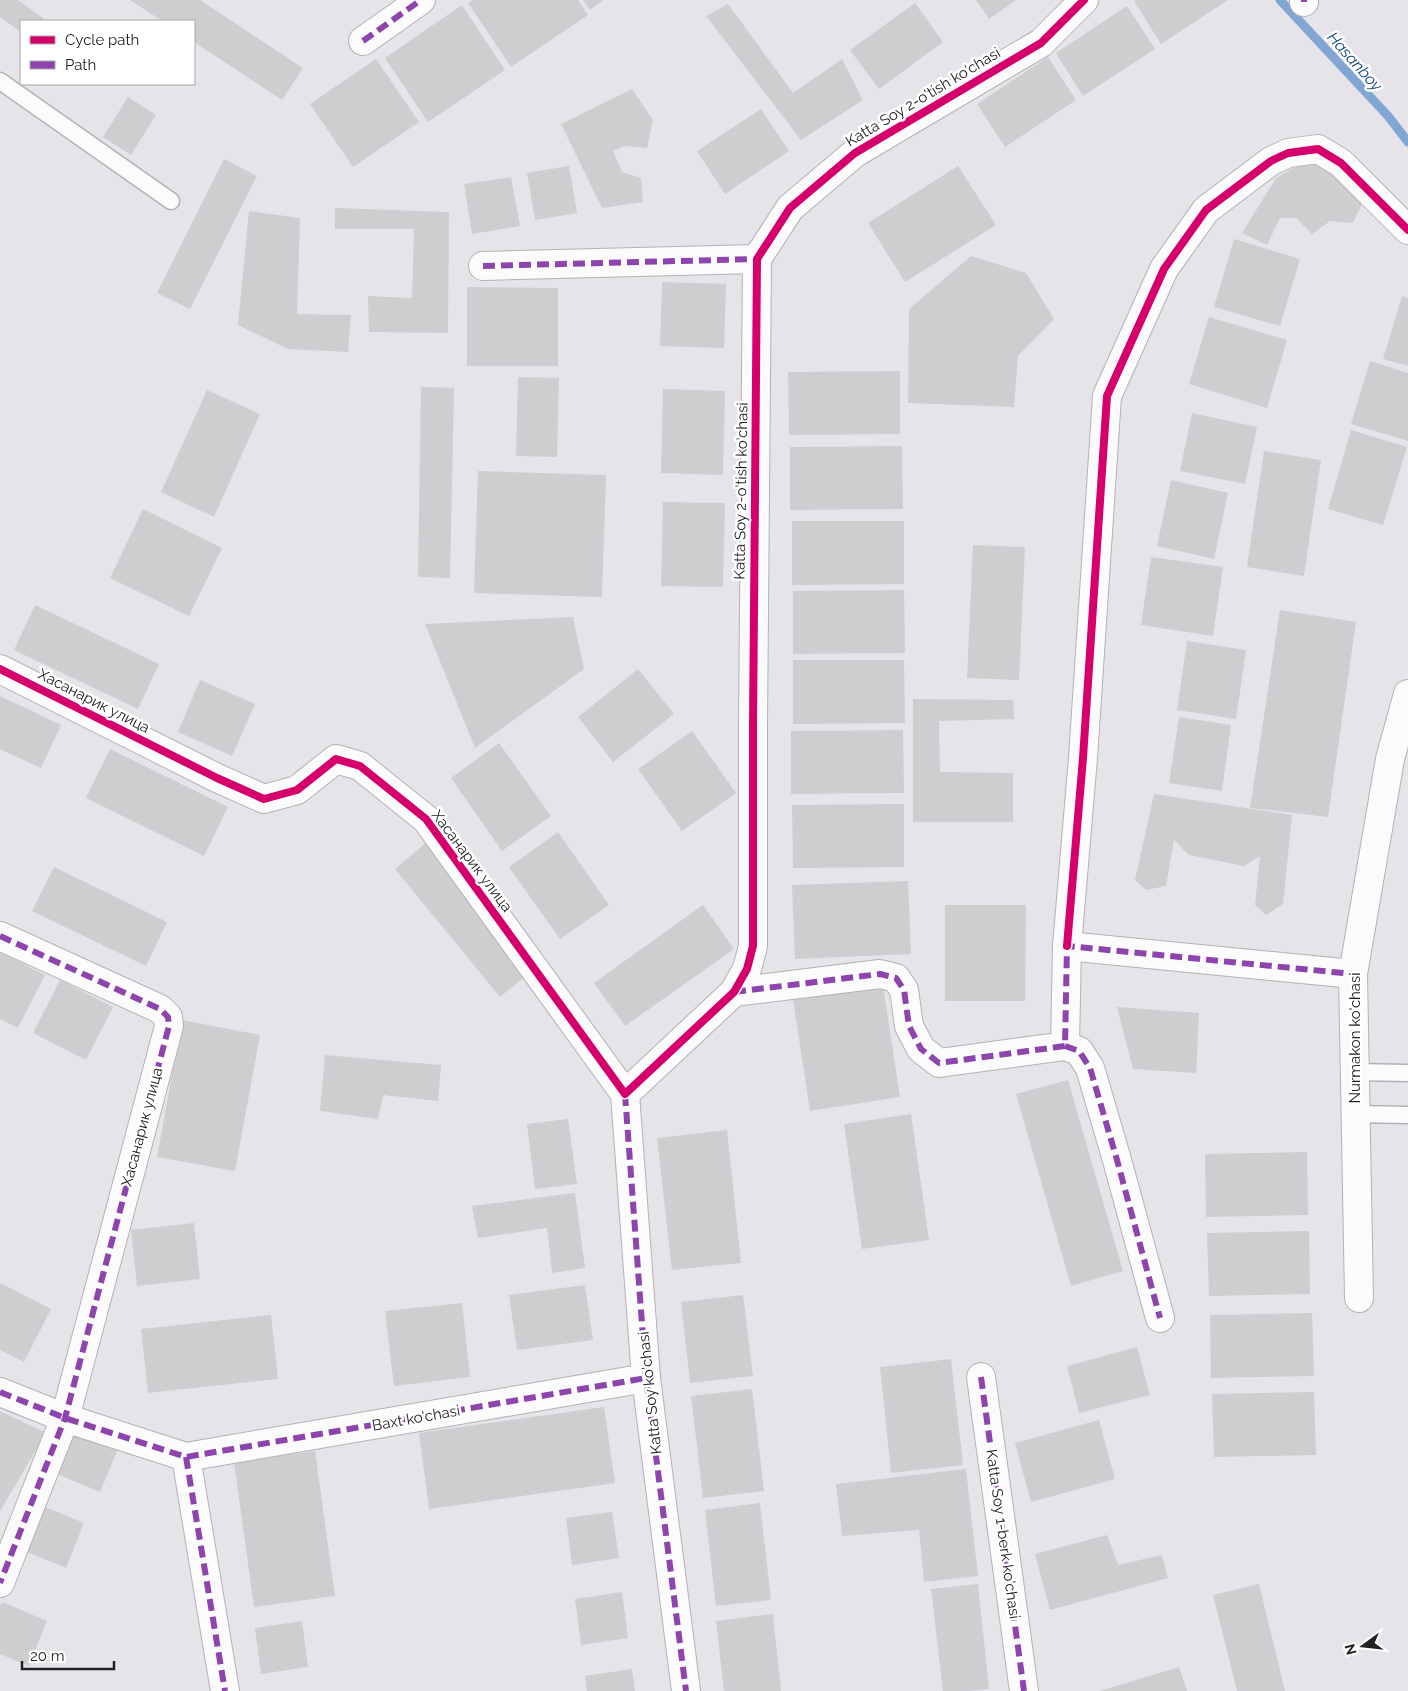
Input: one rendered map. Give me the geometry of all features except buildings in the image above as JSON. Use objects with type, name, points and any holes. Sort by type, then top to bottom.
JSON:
[{"type":"street","points":[[364,41],[421,0]]},
{"type":"street","name":"Katta Soy 2-o'tish ko'chasi","points":[[625,1094],[734,992],[747,969],[753,946],[757,259],[790,208],[855,153],[1041,42],[1084,0]]},
{"type":"street","points":[[1066,1046],[1067,946],[1083,758],[1107,396],[1164,269],[1206,210],[1271,161],[1288,153],[1318,150],[1341,163],[1408,230]]},
{"type":"street","points":[[483,266],[757,259]]},
{"type":"street","name":"Хасанарик улица","points":[[0,669],[217,778],[264,798],[297,790],[336,759],[360,766],[426,820],[625,1094]]},
{"type":"street","name":"Nurmakon ko'chasi","points":[[1359,1298],[1352,974],[1390,759],[1408,694]]},
{"type":"street","name":"Хасанарик улица","points":[[0,936],[160,1008],[168,1017],[169,1026],[65,1418]]},
{"type":"street","points":[[1067,946],[1352,974]]},
{"type":"street","points":[[734,992],[880,974],[896,978],[904,990],[910,1026],[921,1049],[940,1063],[1066,1046],[1079,1051],[1090,1068],[1160,1318]]},
{"type":"street","name":"Katta Soy ko'chasi","points":[[625,1094],[646,1378],[686,1691]]},
{"type":"street","name":"Katta Soy 1-berk ko'chasi","points":[[981,1377],[1024,1691]]},
{"type":"street","name":"Baxt ko'chasi","points":[[0,1392],[65,1418],[186,1457],[646,1378]]},
{"type":"street","points":[[0,1583],[65,1418]]},
{"type":"street","points":[[186,1457],[225,1691]]},
{"type":"lane","points":[[0,81],[171,200]]},
{"type":"lane","points":[[1354,1072],[1408,1073]]},
{"type":"lane","points":[[1355,1114],[1408,1115]]},
{"type":"waterway","name":"Hasanboy","points":[[1280,0],[1388,116],[1408,142]]},
{"type":"marked path","points":[[363,41],[421,0]]},
{"type":"marked path","points":[[483,266],[757,259]]},
{"type":"marked path","points":[[0,936],[160,1009],[168,1017],[169,1026],[65,1418],[0,1583]]},
{"type":"marked path","points":[[734,992],[880,974],[896,978],[904,990],[909,1026],[921,1049],[939,1063],[1065,1046],[1067,946],[1353,974]]},
{"type":"marked path","points":[[1065,1046],[1079,1051],[1090,1068],[1160,1318]]},
{"type":"marked path","points":[[625,1094],[646,1378],[686,1691]]},
{"type":"marked path","points":[[981,1377],[1024,1691]]},
{"type":"marked path","points":[[0,1392],[65,1418],[186,1457],[646,1378]]},
{"type":"marked path","points":[[186,1457],[225,1691]]},
{"type":"cycle path","points":[[0,669],[217,778],[264,799],[297,790],[336,759],[360,766],[426,819],[625,1094],[734,992],[747,969],[753,946],[757,259],[790,208],[855,153],[1041,43],[1084,0]]},
{"type":"cycle path","points":[[1067,946],[1083,758],[1107,396],[1164,269],[1206,210],[1271,161],[1288,153],[1318,149],[1341,163],[1408,230]]}]
